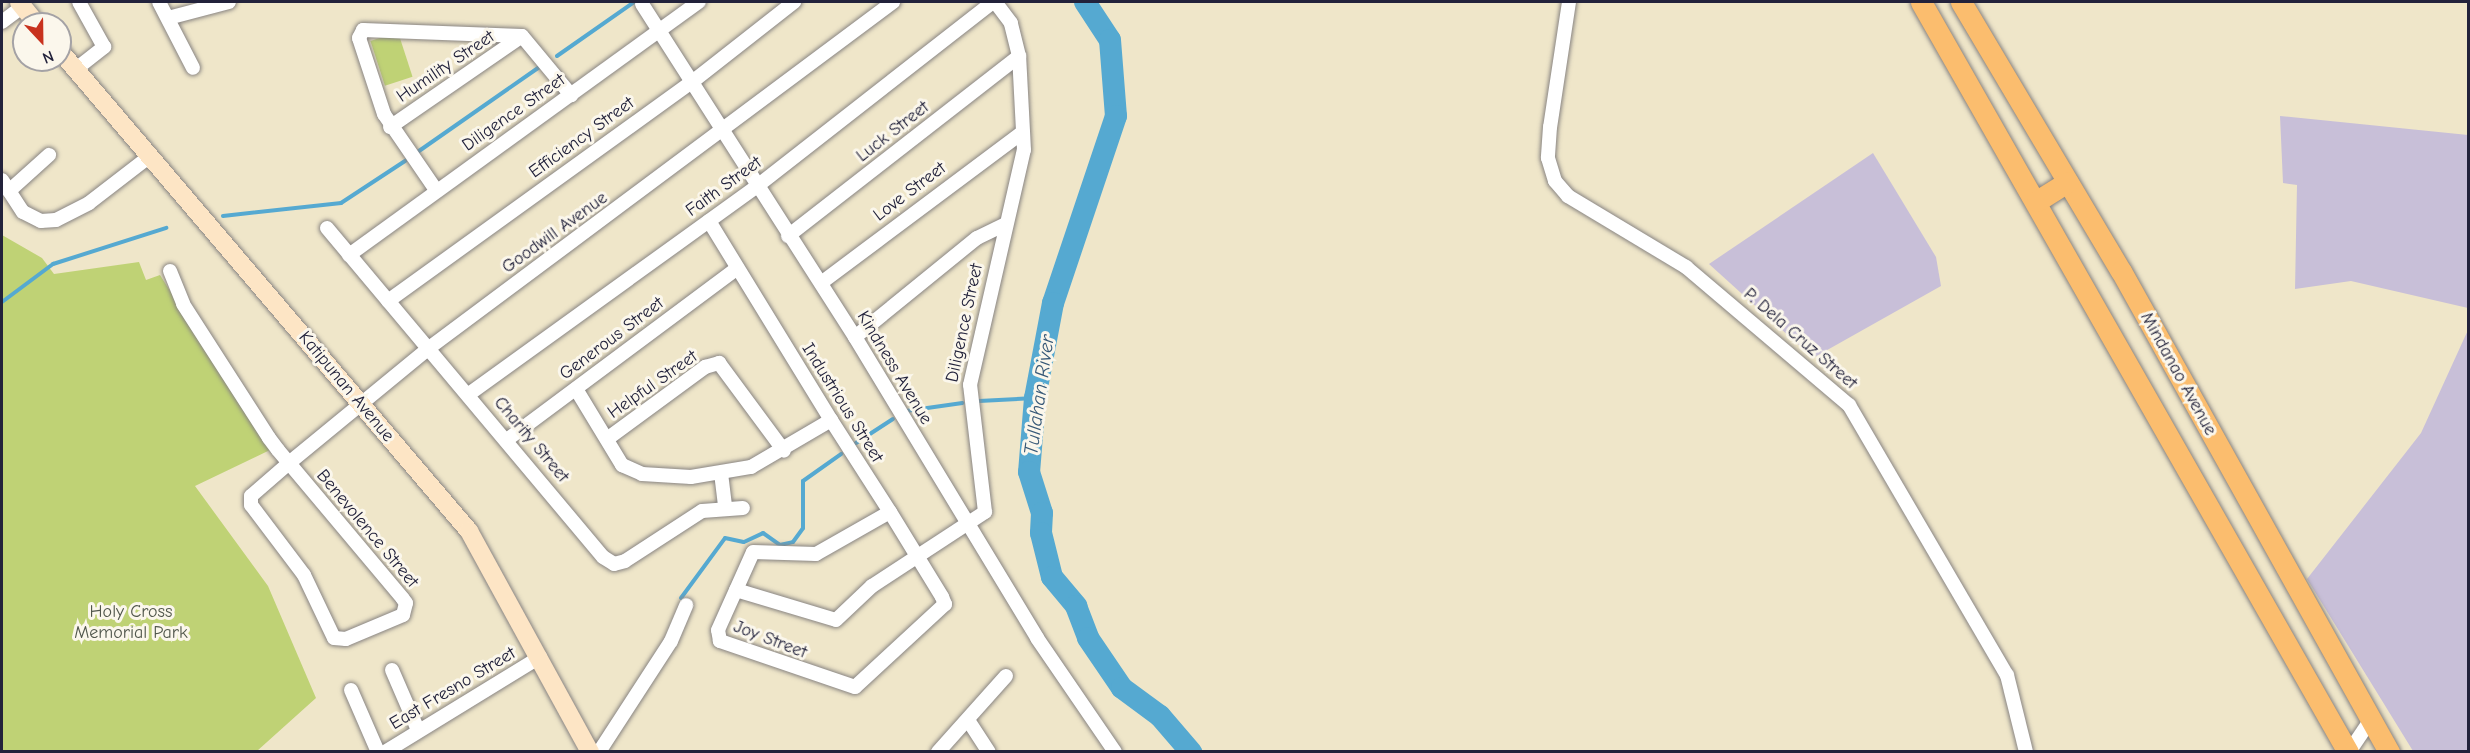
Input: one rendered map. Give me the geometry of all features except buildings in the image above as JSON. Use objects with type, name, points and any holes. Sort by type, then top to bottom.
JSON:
[{"type":"main road","name":"Mindanao Avenue","points":[[1921,2],[2037,201],[2348,752]]},
{"type":"main road","name":"Mindanao Avenue","points":[[1960,2],[2067,182],[2389,752]]},
{"type":"main road","name":"Katipunan Avenue","points":[[72,64],[469,531],[590,752]]},
{"type":"main road","points":[[2037,201],[2067,182]]},
{"type":"main road","points":[[2252,581],[2283,564]]},
{"type":"street","points":[[76,69],[104,47],[79,2]]},
{"type":"street","points":[[159,2],[193,68]]},
{"type":"street","points":[[168,18],[229,2]]},
{"type":"street","name":"Diligence Street","points":[[349,255],[699,2]]},
{"type":"street","name":"Efficiency Street","points":[[388,301],[692,82],[794,2]]},
{"type":"street","name":"Goodwill Avenue","points":[[250,505],[251,496],[429,348],[724,132],[893,2]]},
{"type":"street","name":"Diligence Street","points":[[736,590],[836,620],[868,589],[969,526],[987,506],[968,404],[970,385],[1006,224],[1022,165],[1023,132],[1019,56],[1011,23],[994,2]]},
{"type":"street","name":"Faith Street","points":[[469,394],[756,186],[994,2]]},
{"type":"street","name":"P. Dela Cruz Street","points":[[1569,2],[1548,148],[1555,181],[1568,196],[1686,267],[1849,405],[1933,557],[2007,675],[2026,752]]},
{"type":"street","points":[[2,22],[21,4]]},
{"type":"street","name":"Kindness Avenue","points":[[642,4],[756,186],[855,337],[969,526],[1115,752]]},
{"type":"street","points":[[436,190],[390,127],[359,38],[363,30],[522,36],[571,95]]},
{"type":"street","name":"Humility Street","points":[[390,127],[522,36]]},
{"type":"street","name":"Luck Street","points":[[788,236],[1019,56]]},
{"type":"street","name":"Love Street","points":[[821,283],[1023,132]]},
{"type":"street","points":[[49,155],[5,186],[23,212],[41,221],[56,220],[89,203],[150,156]]},
{"type":"street","name":"Industrious Street","points":[[709,221],[945,604]]},
{"type":"street","points":[[855,337],[977,238],[1006,224]]},
{"type":"street","name":"Charity Street","points":[[327,228],[508,439],[603,557],[614,564],[702,511],[743,508]]},
{"type":"street","name":"Generous Street","points":[[508,439],[737,268]]},
{"type":"street","name":"Benevolence Street","points":[[170,271],[183,304],[289,463],[403,598],[405,612],[337,640],[304,575],[250,505]]},
{"type":"street","name":"Helpful Street","points":[[607,439],[705,367],[719,363],[784,450]]},
{"type":"street","points":[[576,389],[629,471],[684,477],[751,467],[784,450],[831,420]]},
{"type":"street","points":[[721,473],[725,508]]},
{"type":"street","name":"Joy Street","points":[[890,512],[816,555],[756,550],[717,634],[723,644],[850,687],[864,683],[896,645],[945,604]]},
{"type":"street","points":[[599,752],[671,641],[686,605]]},
{"type":"street","name":"East Fresno Street","points":[[385,752],[540,657]]},
{"type":"street","points":[[392,670],[418,730]]},
{"type":"street","points":[[938,752],[1006,676]]},
{"type":"street","points":[[351,690],[378,752]]},
{"type":"street","points":[[968,720],[989,752]]},
{"type":"street","points":[[2348,752],[2370,722]]},
{"type":"shaded area","points":[[2280,116],[2468,135],[2468,308],[2351,281],[2295,289],[2297,185],[2283,183]]},
{"type":"shaded area","points":[[1873,153],[1936,257],[1941,286],[1813,358],[1709,264]]},
{"type":"shaded area","points":[[2468,330],[2468,751],[2413,751],[2307,579],[2421,433]]},
{"type":"green space","points":[[398,32],[413,77],[385,86],[370,41]]},
{"type":"green space","name":"Holy Cross Memorial Park","points":[[2,235],[42,258],[54,274],[139,262],[146,280],[160,275],[270,450],[195,486],[268,586],[316,698],[257,751],[2,751]]},
{"type":"waterway","points":[[557,56],[634,2]]},
{"type":"waterway","name":"Tullahan River","points":[[1085,2],[1110,40],[1116,116],[1053,303],[1035,398],[1029,472],[1042,513],[1041,533],[1052,577],[1076,606],[1088,638],[1122,688],[1160,716],[1191,752]]},
{"type":"waterway","points":[[419,151],[541,66]]},
{"type":"waterway","points":[[223,216],[341,203],[405,161]]},
{"type":"waterway","points":[[2,302],[53,264],[166,228]]},
{"type":"waterway","points":[[979,401],[1035,398]]},
{"type":"waterway","points":[[906,411],[962,403]]},
{"type":"waterway","points":[[856,443],[893,419]]},
{"type":"waterway","points":[[681,598],[725,538],[744,542],[763,533],[780,545],[793,542],[803,528],[803,481],[841,454]]}]
